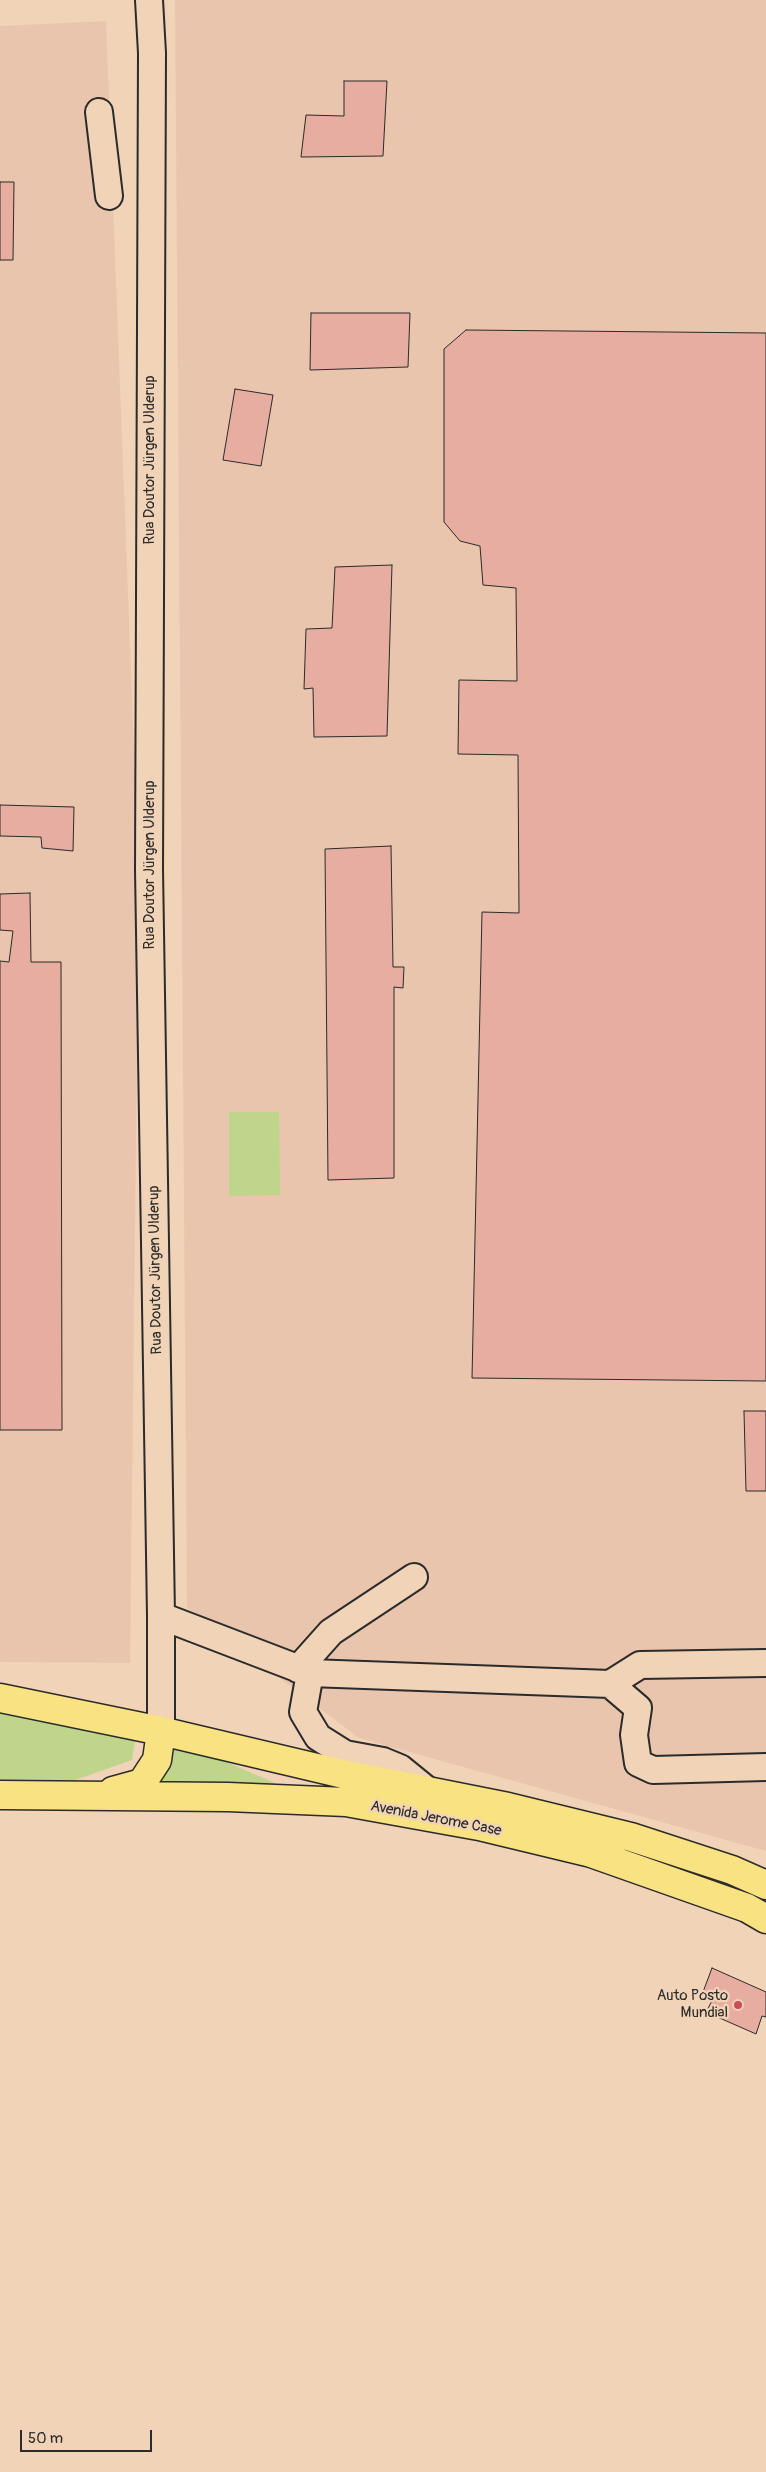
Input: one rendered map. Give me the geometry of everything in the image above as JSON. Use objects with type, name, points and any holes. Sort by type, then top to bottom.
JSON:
[{"type":"main road","name":"Avenida Jerome Case","points":[[0,1698],[161,1731],[347,1775],[427,1790],[631,1837],[732,1870],[766,1885]]},
{"type":"main road","points":[[92,1797],[142,1783],[157,1760],[161,1731]]},
{"type":"main road","name":"Avenida Jerome Case","points":[[0,1795],[228,1797],[346,1802],[479,1826],[591,1853],[747,1908],[766,1919]]},
{"type":"street","name":"Rua Doutor Jürgen Ulderup","points":[[149,0],[152,53],[149,869],[161,1616],[161,1731]]},
{"type":"street","points":[[100,112],[109,196]]},
{"type":"street","points":[[414,1576],[332,1632],[304,1671],[303,1712],[318,1737],[345,1754],[383,1761],[400,1768],[427,1790]]},
{"type":"street","points":[[161,1616],[304,1671],[610,1684],[640,1665],[766,1663]]},
{"type":"street","points":[[610,1684],[638,1708],[634,1735],[638,1763],[653,1770],[766,1767]]},
{"type":"shaded area","points":[[175,0],[766,0],[766,1851],[359,1738],[187,1608]]},
{"type":"shaded area","points":[[106,21],[139,881],[130,1663],[0,1662],[0,26]]},
{"type":"green space","points":[[229,1112],[279,1112],[280,1195],[229,1196]]},
{"type":"green space","points":[[0,1708],[135,1739],[132,1760],[75,1780],[0,1791]]},
{"type":"green space","points":[[178,1741],[277,1784],[155,1783]]},
{"type":"building","points":[[344,81],[387,81],[383,156],[301,157],[306,115],[344,116]]},
{"type":"building","points":[[0,182],[14,182],[13,260],[0,260]]},
{"type":"building","points":[[311,313],[410,313],[408,367],[310,370]]},
{"type":"building","points":[[466,330],[766,333],[766,1381],[472,1378],[482,912],[519,913],[518,755],[458,754],[459,680],[517,681],[516,588],[483,585],[480,546],[460,541],[444,522],[444,349]]},
{"type":"building","points":[[235,389],[273,395],[261,466],[223,460]]},
{"type":"building","points":[[392,565],[387,736],[314,737],[313,688],[304,689],[306,629],[332,628],[335,567]]},
{"type":"building","points":[[0,805],[74,807],[73,851],[42,848],[41,837],[0,836]]},
{"type":"building","points":[[391,846],[393,967],[404,967],[403,988],[394,987],[394,1178],[328,1180],[325,849]]},
{"type":"building","points":[[30,893],[31,962],[61,962],[62,1430],[0,1430],[0,961],[9,962],[13,931],[0,930],[0,894]]},
{"type":"building","points":[[744,1411],[766,1411],[766,1491],[746,1491]]},
{"type":"building","name":"Auto Posto Mundial","points":[[712,1968],[766,1992],[766,2017],[762,2016],[756,2034],[706,2012],[714,1997],[703,1992]]},
{"type":"place","name":"Auto Posto Mundial","points":[[738,2005]]}]
